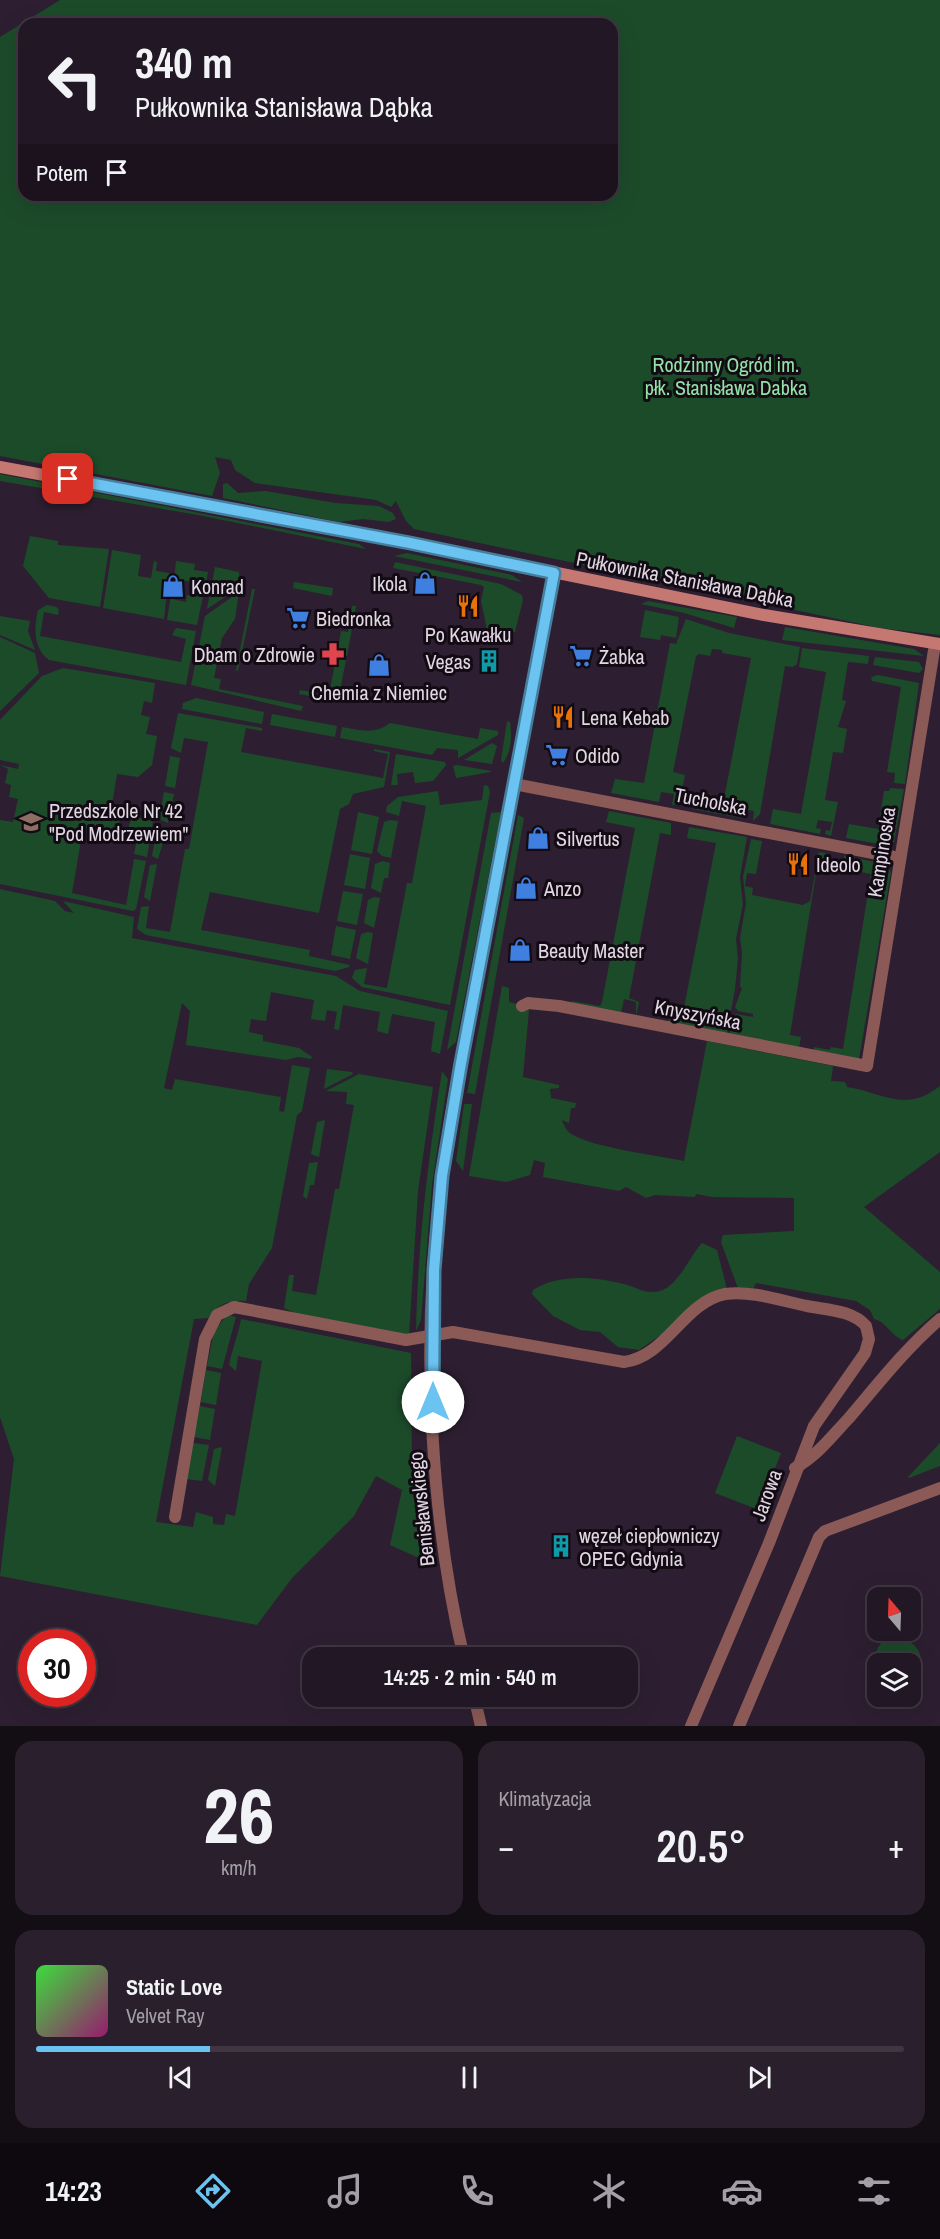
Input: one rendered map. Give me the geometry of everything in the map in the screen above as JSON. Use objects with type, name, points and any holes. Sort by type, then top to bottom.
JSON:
[{"type":"street","name":"Pułkownika Stanisława Dąbka","points":[[0,467],[410,543],[775,617],[938,644]]},
{"type":"street","name":"Benisławskiego","points":[[462,1647],[439,1517],[432,1336],[437,1217],[442,1176],[554,573]]},
{"type":"street","name":"Kampinoska","points":[[867,1066],[899,858],[938,644]]},
{"type":"street","name":"Tucholska","points":[[514,784],[899,858]]},
{"type":"street","name":"Knyszyńska","points":[[522,1006],[528,1003],[560,1006],[867,1066]]},
{"type":"street","points":[[175,1517],[205,1339],[217,1315],[225,1310],[240,1308],[406,1340],[453,1332],[624,1362],[640,1358],[702,1305],[724,1294],[760,1296],[852,1315],[866,1326],[868,1346],[851,1376],[813,1425],[795,1468]]},
{"type":"street","name":"Jarowa","points":[[691,1726],[769,1543],[795,1468],[809,1461],[826,1444],[913,1345],[940,1319]]},
{"type":"street","points":[[739,1726],[819,1536],[825,1531],[940,1488]]},
{"type":"street","points":[[477,1707],[481,1726]]},
{"type":"green space","name":"Rodzinny Ogród im. płk. Stanisława Dabka","points":[[60,0],[940,0],[940,635],[880,628],[414,529],[406,521],[396,501],[391,507],[376,500],[255,483],[235,470],[231,460],[215,457],[220,473],[212,496],[0,456],[0,37],[18,26],[18,201],[618,201],[618,18],[31,18]]},
{"type":"green space","points":[[0,474],[359,544],[366,549],[198,515],[0,481]]},
{"type":"green space","points":[[227,483],[238,493],[266,491],[335,503],[379,506],[393,513],[396,519],[389,522],[363,519],[339,522],[223,498],[223,484]]},
{"type":"green space","points":[[30,536],[58,541],[58,545],[109,549],[100,607],[49,598],[23,566]]},
{"type":"green space","points":[[112,550],[141,555],[138,576],[151,578],[154,561],[157,562],[156,571],[169,573],[164,619],[103,608]]},
{"type":"green space","points":[[407,553],[512,575],[522,582],[394,556]]},
{"type":"green space","points":[[176,561],[195,564],[194,570],[208,572],[197,625],[167,620],[171,595],[172,599],[186,602],[187,595],[195,596],[198,583],[174,579]]},
{"type":"green space","points":[[395,562],[501,584],[522,595],[523,600],[515,632],[508,634],[487,630],[481,601],[484,587],[481,585],[393,568]]},
{"type":"green space","points":[[215,567],[239,572],[240,587],[207,609]]},
{"type":"green space","points":[[294,582],[333,588],[332,596],[293,588]]},
{"type":"green space","points":[[252,589],[255,589],[238,671],[236,670]]},
{"type":"green space","points":[[239,592],[235,619],[222,638],[214,678],[221,679],[219,689],[303,706],[301,711],[191,685],[205,616]]},
{"type":"green space","points":[[648,601],[737,617],[734,628],[684,613],[641,604]]},
{"type":"green space","points":[[47,605],[57,607],[59,611],[58,615],[44,612],[40,636],[181,662],[186,639],[172,635],[176,628],[196,631],[186,685],[49,660],[40,650],[36,637],[38,610]]},
{"type":"green space","points":[[352,606],[356,606],[347,656],[337,654],[341,631],[348,632]]},
{"type":"green space","points":[[645,610],[679,617],[676,638],[661,635],[660,640],[640,637]]},
{"type":"green space","points":[[0,616],[30,621],[28,631],[35,650],[0,635]]},
{"type":"green space","points":[[686,619],[729,633],[800,647],[797,664],[793,667],[785,666],[760,814],[753,821],[754,811],[743,809],[741,818],[693,809],[696,794],[724,799],[751,658],[722,653],[722,650],[712,649],[710,656],[699,654],[696,656],[673,772],[685,775],[679,804],[672,805],[674,794],[661,792],[659,802],[611,793],[615,779],[644,783],[670,643],[676,644]]},
{"type":"green space","points":[[785,627],[914,649],[924,656],[782,640]]},
{"type":"green space","points":[[0,637],[35,653],[39,673],[0,711]]},
{"type":"green space","points":[[802,648],[869,656],[868,664],[848,662],[842,700],[846,701],[838,727],[847,729],[843,753],[833,752],[825,800],[838,802],[831,836],[825,834],[826,830],[830,831],[832,822],[818,820],[816,828],[821,829],[820,834],[770,824],[773,809],[801,814],[826,672],[799,667]]},
{"type":"green space","points":[[875,657],[919,662],[923,669],[919,673],[873,665]]},
{"type":"green space","points":[[336,658],[346,660],[338,701],[299,694],[300,690],[329,695]]},
{"type":"green space","points":[[63,668],[155,683],[152,703],[144,701],[141,715],[150,717],[146,734],[157,736],[152,765],[138,777],[117,774],[111,811],[122,814],[116,832],[83,829],[72,893],[126,905],[134,859],[146,861],[136,909],[133,911],[0,884],[0,820],[13,822],[18,799],[9,797],[11,785],[5,783],[8,769],[0,765],[18,769],[19,764],[0,760],[0,720],[42,676]]},
{"type":"green space","points":[[878,675],[919,683],[905,784],[894,783],[895,773],[887,772],[901,687],[872,681],[871,677]]},
{"type":"green space","points":[[196,698],[264,712],[262,724],[182,709],[183,703]]},
{"type":"green space","points":[[178,713],[262,728],[262,731],[246,728],[241,752],[383,778],[388,754],[374,751],[374,749],[390,752],[384,787],[353,794],[349,804],[340,809],[319,913],[210,892],[201,930],[310,950],[309,956],[350,965],[349,967],[335,971],[146,935],[137,929],[141,907],[149,906],[146,928],[170,932],[185,849],[189,849],[208,742],[184,738],[181,753],[171,748]]},
{"type":"green space","points":[[272,714],[337,726],[335,737],[270,725]]},
{"type":"green space","points":[[507,721],[510,722],[511,743],[503,763],[501,760]]},
{"type":"green space","points":[[390,723],[478,739],[480,728],[498,731],[498,735],[458,758],[458,750],[437,748],[432,755],[340,738],[342,727],[373,730]]},
{"type":"green space","points":[[492,743],[497,746],[492,764],[464,760]]},
{"type":"green space","points":[[396,754],[445,762],[446,765],[433,781],[415,783],[413,772],[397,774],[398,785],[391,785]]},
{"type":"green space","points":[[170,756],[180,758],[175,788],[165,786]]},
{"type":"green space","points":[[453,766],[491,772],[456,778]]},
{"type":"green space","points":[[484,785],[488,786],[490,792],[450,1005],[362,987],[352,978],[355,970],[367,968],[364,984],[387,988],[407,883],[412,883],[426,806],[402,801],[399,816],[386,812],[387,806],[398,797],[438,791],[440,805],[482,800]]},
{"type":"green space","points":[[890,788],[904,789],[894,842],[884,845],[846,838],[849,824],[878,829],[884,791],[889,791]]},
{"type":"green space","points":[[164,792],[174,794],[168,823],[159,819]]},
{"type":"green space","points":[[609,811],[671,823],[671,835],[660,833],[629,998],[639,1002],[636,1016],[636,1002],[624,999],[621,1013],[571,1003],[572,1001],[600,1006],[602,1002],[635,828],[606,822]]},
{"type":"green space","points":[[358,812],[379,817],[372,854],[351,850]]},
{"type":"green space","points":[[501,812],[456,1042],[447,1050],[491,813]]},
{"type":"green space","points":[[518,815],[524,818],[475,1094],[467,1093]]},
{"type":"green space","points":[[132,816],[153,821],[147,857],[134,854],[137,840],[126,836]]},
{"type":"green space","points":[[398,821],[391,858],[382,856],[377,851],[384,822]]},
{"type":"green space","points":[[689,827],[747,837],[740,877],[743,904],[736,939],[738,959],[735,989],[727,1033],[668,1022],[670,1016],[682,1018],[716,843],[687,838]]},
{"type":"green space","points":[[157,829],[167,829],[158,859],[152,856]]},
{"type":"green space","points":[[751,839],[762,841],[756,874],[747,873],[745,886],[753,888],[752,895],[803,905],[810,901],[819,852],[826,853],[828,862],[818,861],[790,1035],[801,1037],[799,1048],[730,1033],[733,1016],[736,1014],[753,1017],[753,1014],[738,1011],[735,1007],[742,988],[740,987],[742,952],[740,938],[746,903],[743,877]]},
{"type":"green space","points":[[350,854],[370,858],[365,889],[344,885]]},
{"type":"green space","points":[[844,856],[885,864],[891,872],[859,1059],[814,1050],[814,1047],[830,1050],[831,1047],[843,1049],[871,874],[842,868]]},
{"type":"green space","points":[[383,861],[390,863],[388,878],[384,878],[381,893],[371,888],[375,864]]},
{"type":"green space","points":[[157,864],[150,901],[144,897],[150,865]]},
{"type":"green space","points":[[0,889],[55,901],[65,911],[74,913],[63,901],[134,917],[132,938],[336,976],[360,991],[448,1011],[440,1054],[431,1051],[435,1022],[392,1014],[388,1034],[377,1031],[380,1012],[343,1005],[339,1030],[334,1029],[337,1012],[327,1010],[325,1021],[311,1019],[314,1000],[271,992],[266,1021],[251,1019],[249,1032],[263,1035],[263,1041],[299,1048],[312,1057],[311,1059],[298,1057],[286,1060],[186,1045],[190,1011],[182,1003],[164,1088],[172,1090],[175,1079],[281,1097],[279,1111],[284,1112],[292,1065],[310,1068],[302,1111],[297,1115],[272,1248],[249,1284],[246,1301],[224,1304],[208,1318],[194,1319],[156,1522],[193,1527],[196,1512],[213,1517],[213,1524],[224,1525],[226,1514],[235,1516],[262,1361],[238,1356],[236,1371],[229,1365],[241,1319],[411,1353],[412,1470],[421,1559],[390,1545],[402,1490],[376,1476],[354,1516],[292,1578],[257,1625],[0,1576],[14,1459],[0,1417]]},
{"type":"green space","points":[[343,891],[363,894],[357,925],[337,921]]},
{"type":"green space","points":[[374,897],[380,898],[374,928],[364,923],[368,900]]},
{"type":"green space","points":[[336,926],[356,930],[350,959],[331,955]]},
{"type":"green space","points":[[373,933],[368,964],[356,958],[361,934]]},
{"type":"green space","points":[[502,986],[509,988],[509,1002],[529,1007],[523,1077],[559,1085],[559,1088],[550,1089],[551,1098],[576,1103],[575,1108],[571,1108],[569,1123],[562,1120],[567,1131],[596,1144],[684,1161],[707,1041],[833,1066],[831,1081],[845,1082],[847,1087],[894,1099],[916,1099],[940,1086],[940,1152],[864,1207],[940,1272],[940,1309],[903,1340],[874,1319],[870,1310],[856,1301],[756,1283],[752,1291],[739,1291],[721,1242],[723,1235],[794,1231],[794,1198],[712,1197],[696,1194],[695,1197],[655,1195],[646,1198],[626,1187],[619,1191],[543,1177],[545,1163],[534,1160],[530,1175],[506,1182],[469,1176]]},
{"type":"green space","points":[[327,1069],[352,1072],[353,1074],[324,1089]]},
{"type":"green space","points":[[442,1071],[448,1079],[432,1185],[421,1320],[416,1331],[424,1201]]},
{"type":"green space","points":[[359,1074],[433,1087],[418,1191],[409,1336],[297,1314],[284,1308],[289,1275],[294,1275],[292,1291],[316,1295],[335,1189],[339,1189],[354,1105],[346,1104],[347,1092],[326,1091]]},
{"type":"green space","points":[[464,1104],[472,1104],[463,1171],[456,1161]]},
{"type":"green space","points":[[325,1120],[319,1157],[311,1154],[317,1122]]},
{"type":"green space","points":[[318,1162],[314,1185],[310,1185],[307,1199],[303,1196],[309,1163]]},
{"type":"green space","points":[[702,1243],[717,1250],[727,1289],[639,1350],[618,1347],[600,1332],[580,1330],[553,1316],[532,1294],[533,1290],[554,1281],[578,1278],[624,1284],[646,1291],[660,1291],[673,1283]]},
{"type":"green space","points":[[227,1315],[236,1317],[222,1369],[207,1366],[214,1331]]},
{"type":"green space","points":[[206,1370],[221,1373],[216,1405],[201,1402]]},
{"type":"green space","points":[[200,1406],[215,1409],[210,1440],[194,1437]]},
{"type":"green space","points":[[737,1436],[781,1453],[759,1510],[715,1493]]},
{"type":"green space","points":[[193,1443],[209,1445],[202,1481],[186,1479]]},
{"type":"green space","points":[[940,1443],[940,1466],[909,1478],[908,1477]]},
{"type":"green space","points":[[222,1447],[215,1486],[208,1480],[214,1449]]},
{"type":"green space","points":[[908,1641],[919,1653],[876,1653],[881,1643]]},
{"type":"place","name":"Ikola","points":[[425,583]]},
{"type":"place","name":"Konrad","points":[[173,586]]},
{"type":"place","name":"Po Kawałku","points":[[468,606]]},
{"type":"place","name":"Biedronka","points":[[298,618]]},
{"type":"place","name":"Dbam o Zdrowie","points":[[333,654]]},
{"type":"place","name":"Żabka","points":[[581,656]]},
{"type":"place","name":"Vegas","points":[[489,661]]},
{"type":"place","name":"Chemia z Niemiec","points":[[379,665]]},
{"type":"place","name":"Lena Kebab","points":[[563,717]]},
{"type":"place","name":"Odido","points":[[557,755]]},
{"type":"place","name":"Przedszkole Nr 42 \"Pod Modrzewiem\"","points":[[31,822]]},
{"type":"place","name":"Silvertus","points":[[538,838]]},
{"type":"place","name":"Ideolo","points":[[798,864]]},
{"type":"place","name":"Anzo","points":[[526,888]]},
{"type":"place","name":"Beauty Master","points":[[520,950]]},
{"type":"place","name":"węzeł ciepłowniczy OPEC Gdynia","points":[[561,1546]]},
{"type":"route","points":[[68,479],[410,543],[554,573],[461,1063],[442,1176],[434,1270],[433,1402]]}]
